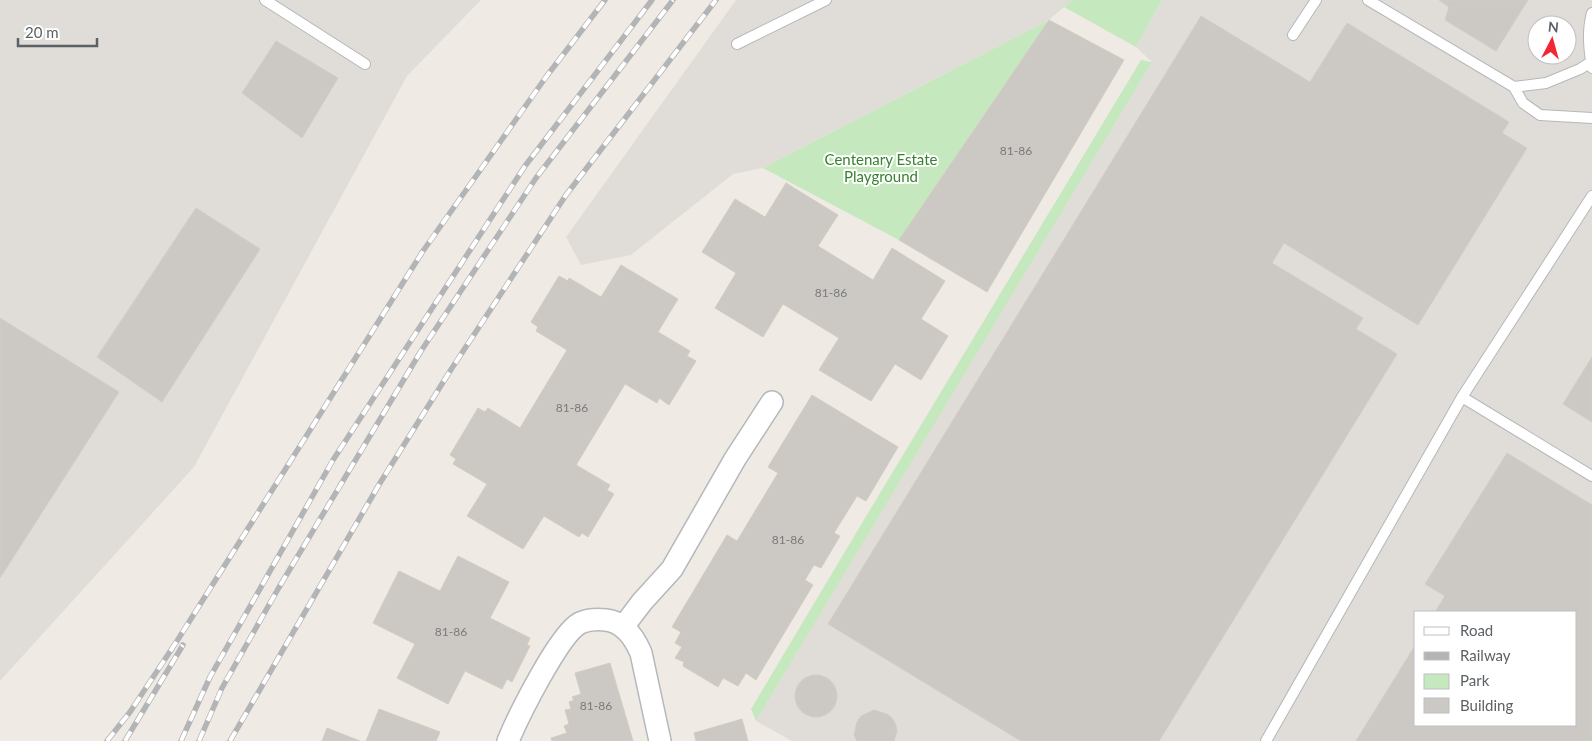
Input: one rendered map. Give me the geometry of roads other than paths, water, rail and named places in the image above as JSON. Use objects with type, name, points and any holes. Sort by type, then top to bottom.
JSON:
[{"type":"street","points":[[623,627],[642,602],[672,569],[735,459],[772,402]]},
{"type":"street","points":[[508,741],[542,673],[568,633],[579,624],[593,619],[611,621],[623,627],[637,644],[641,654],[660,741]]},
{"type":"lane","points":[[265,0],[365,64]]},
{"type":"lane","points":[[736,44],[826,0]]},
{"type":"lane","points":[[1293,34],[1316,0]]},
{"type":"lane","points":[[1368,0],[1514,87],[1523,103],[1540,115],[1592,118]]},
{"type":"lane","points":[[1514,87],[1546,83],[1591,66],[1589,23],[1592,12]]},
{"type":"lane","points":[[1266,741],[1462,397],[1592,196]]},
{"type":"lane","points":[[1462,397],[1592,476]]},
{"type":"railway","points":[[107,741],[130,712],[177,641],[423,251],[546,77],[605,0]]},
{"type":"railway","points":[[181,741],[210,677],[333,460],[525,166],[652,0]]},
{"type":"railway","points":[[199,741],[222,688],[278,589],[421,351],[536,178],[673,0]]},
{"type":"railway","points":[[230,741],[380,483],[452,368],[566,195],[716,0]]},
{"type":"railway","points":[[125,741],[183,645]]},
{"type":"park label","name":"Centenary Estate Playground","points":[[881,168]]}]
